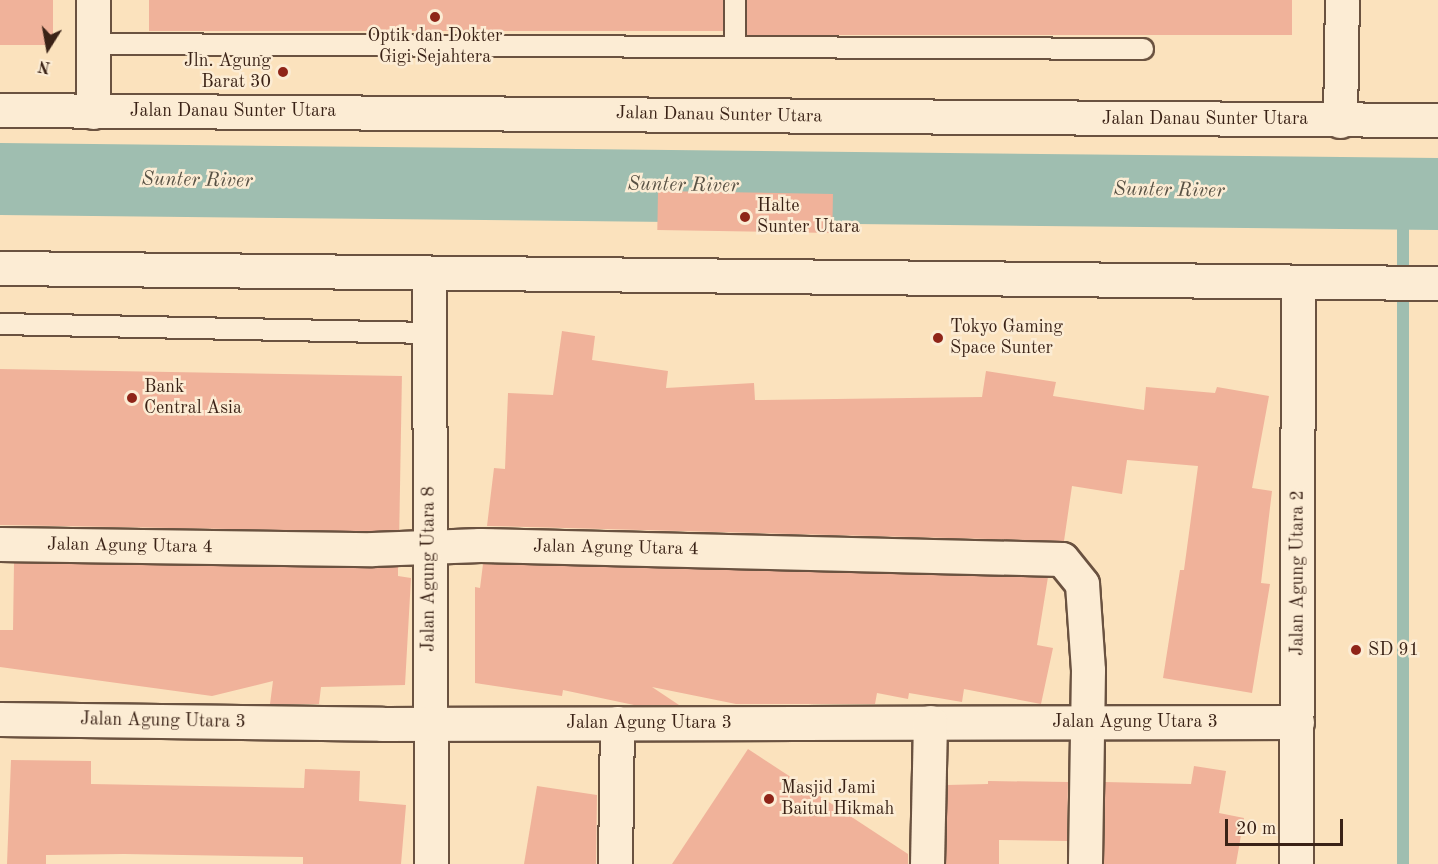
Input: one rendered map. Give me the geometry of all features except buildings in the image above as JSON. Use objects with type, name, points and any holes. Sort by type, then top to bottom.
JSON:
[{"type":"street","points":[[93,0],[93,112]]},
{"type":"street","points":[[1342,0],[1354,120]]},
{"type":"street","name":"Jalan Danau Sunter Utara","points":[[0,110],[93,112],[385,110],[1438,120]]},
{"type":"street","points":[[0,268],[1438,283]]},
{"type":"street","name":"Jalan Agung Utara 8","points":[[429,273],[431,864]]},
{"type":"street","name":"Jalan Agung Utara 2","points":[[1296,864],[1298,283]]},
{"type":"street","name":"Jalan Agung Utara 4","points":[[0,544],[372,549],[429,546],[1062,559],[1082,584],[1087,722]]},
{"type":"street","name":"Jalan Agung Utara 3","points":[[0,719],[429,724],[1297,722]]},
{"type":"street","points":[[927,864],[930,722]]},
{"type":"street","points":[[1085,864],[1087,722]]},
{"type":"street","points":[[615,864],[617,723]]},
{"type":"lane","points":[[735,0],[735,47]]},
{"type":"lane","points":[[93,44],[1143,48]]},
{"type":"lane","points":[[0,324],[429,333]]},
{"type":"waterway","name":"Sunter River","points":[[0,179],[1438,194]]},
{"type":"waterway","points":[[1403,194],[1403,864]]},
{"type":"place","name":"Optik dan Dokter Gigi Sejahtera","points":[[435,17]]},
{"type":"place","name":"Jln. Agung Barat 30","points":[[283,72]]},
{"type":"place","name":"Halte Sunter Utara","points":[[745,217]]},
{"type":"place","name":"Tokyo Gaming Space Sunter","points":[[938,338]]},
{"type":"place","name":"Bank Central Asia","points":[[132,398]]},
{"type":"place","name":"SD 91","points":[[1356,650]]},
{"type":"place","name":"Masjid Jami Baitul Hikmah","points":[[769,799]]}]
